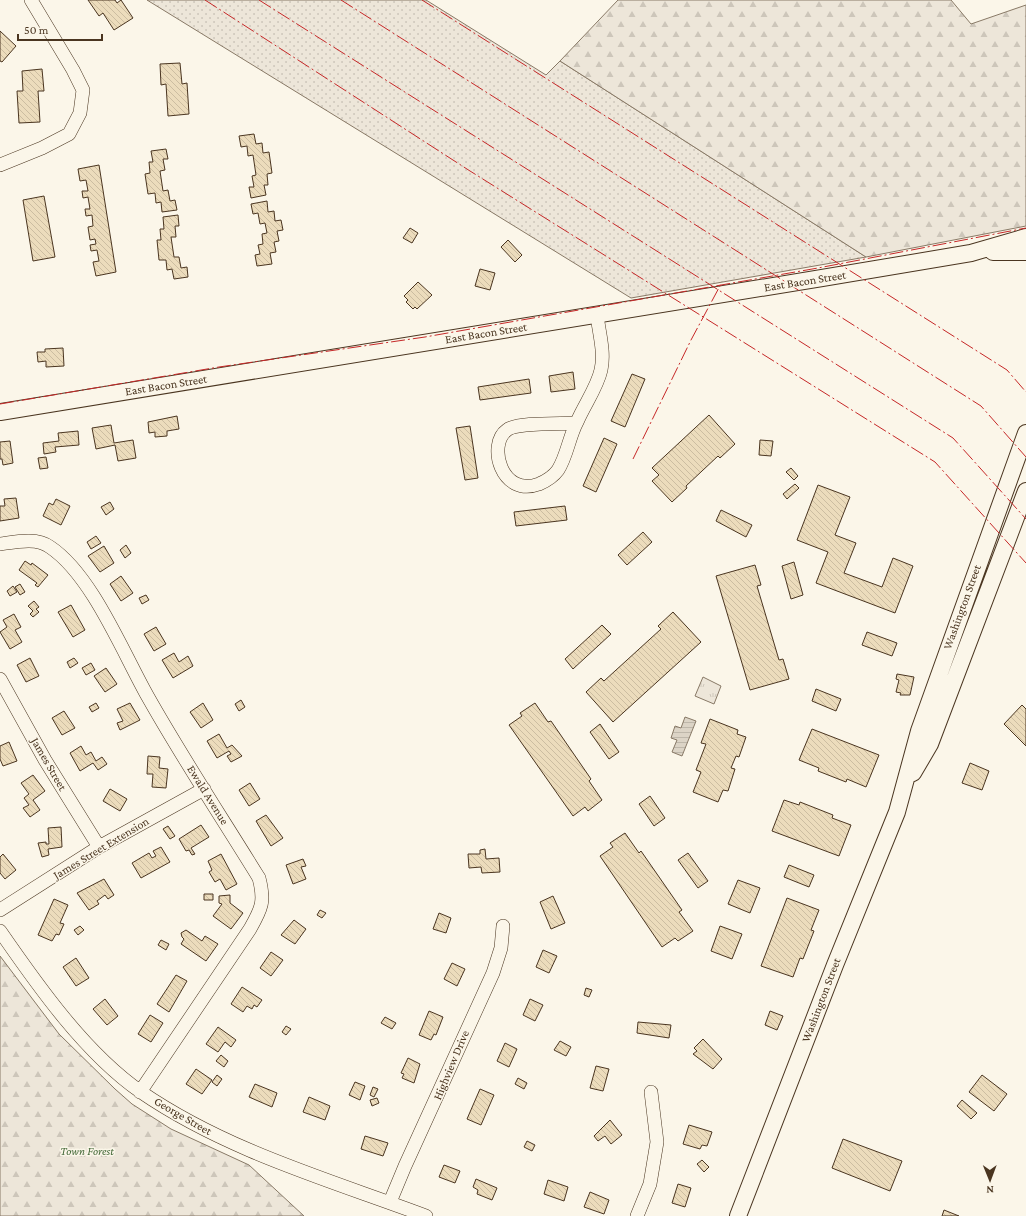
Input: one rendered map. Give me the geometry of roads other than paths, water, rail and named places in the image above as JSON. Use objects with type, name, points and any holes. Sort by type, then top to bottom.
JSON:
[{"type":"main road","name":"East Bacon Street","points":[[0,412],[597,316],[971,253],[1026,237]]},
{"type":"main road","name":"East Bacon Street","points":[[971,253],[1026,252]]},
{"type":"main road","name":"Washington Street","points":[[738,1216],[832,972],[897,812],[906,784],[919,731],[1026,433]]},
{"type":"main road","name":"Washington Street","points":[[906,784],[930,744],[1026,491]]},
{"type":"street","points":[[0,164],[42,148],[69,134],[80,113],[83,90],[74,70],[32,0]]},
{"type":"street","points":[[576,423],[521,426],[507,430],[499,441],[499,462],[504,474],[516,486],[530,487],[547,481],[558,470],[576,423],[601,370],[602,353],[597,316]]},
{"type":"street","name":"Ewald Avenue","points":[[0,544],[33,542],[49,546],[73,566],[107,621],[148,697],[259,878],[264,895],[260,912],[250,928],[140,1092]]},
{"type":"street","name":"James Street","points":[[0,680],[45,760],[99,847]]},
{"type":"street","name":"James Street Extension","points":[[0,910],[99,847],[204,789]]},
{"type":"street","name":"Highview Drive","points":[[390,1202],[493,973],[501,948],[502,926]]},
{"type":"street","name":"George Street","points":[[0,931],[40,988],[69,1024],[106,1062],[140,1092],[212,1133],[260,1155],[426,1216]]},
{"type":"street","points":[[637,1216],[650,1184],[657,1142],[651,1092]]},
{"type":"park label","name":"Town Forest","points":[[87,1151]]}]
